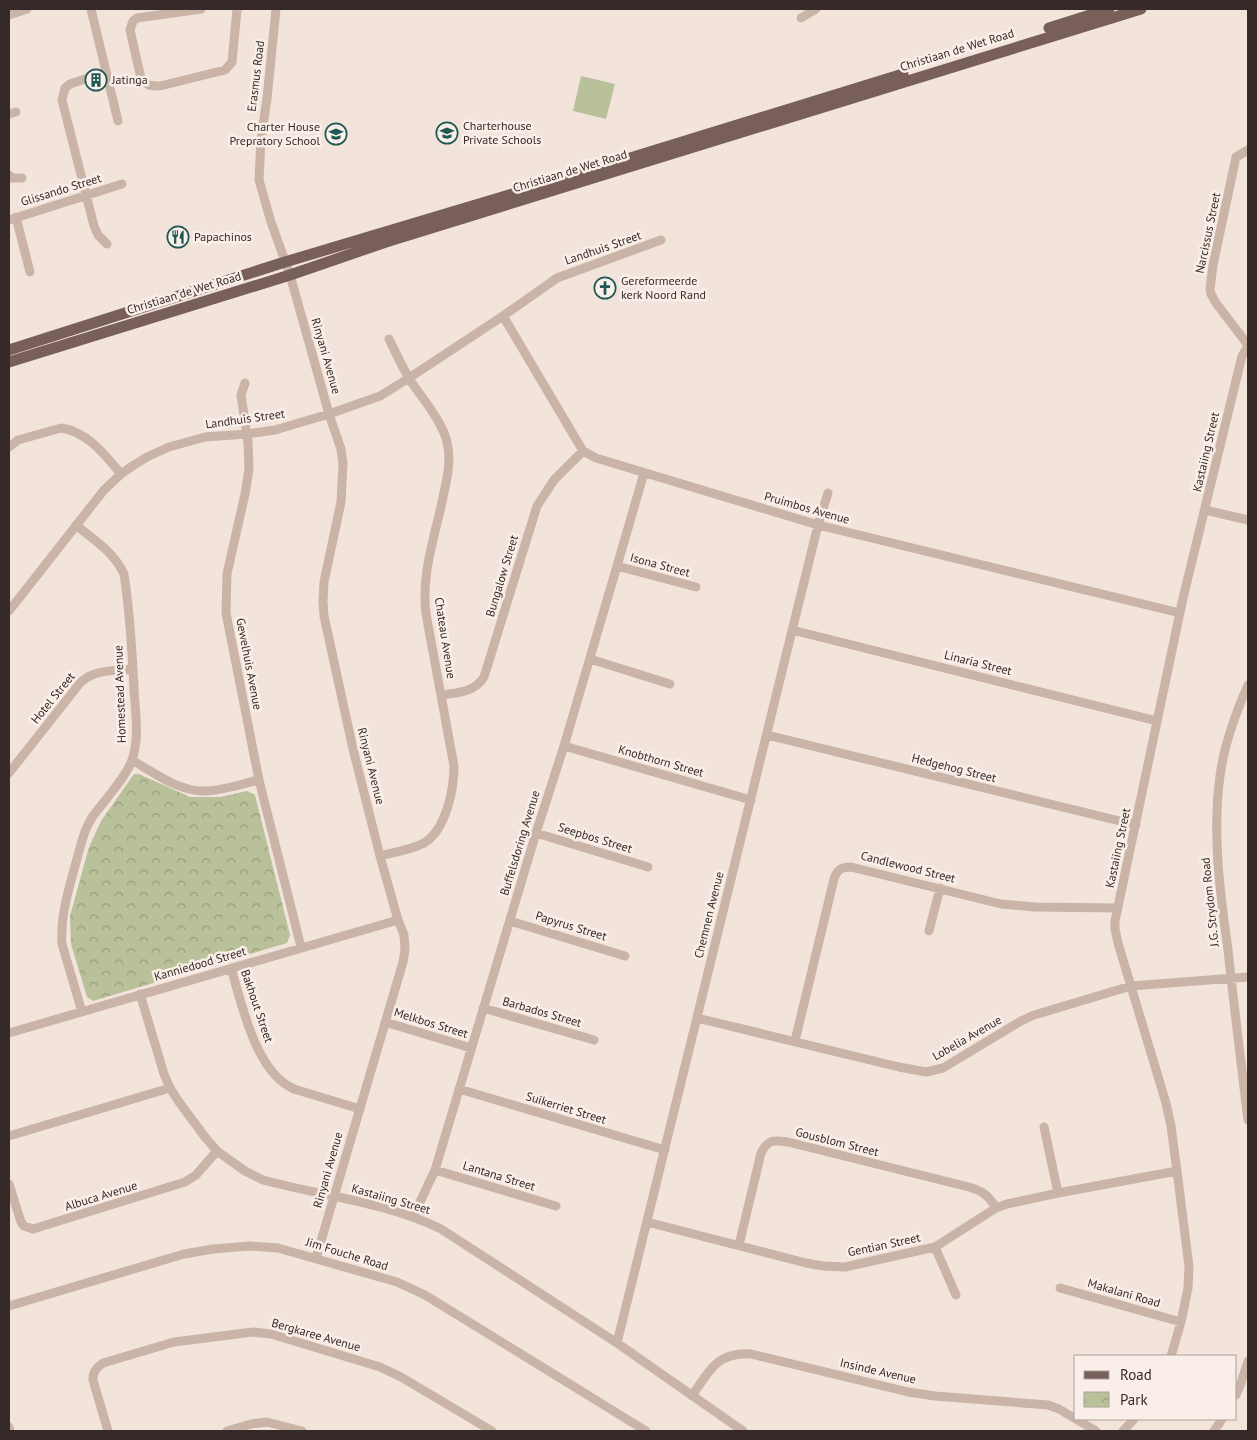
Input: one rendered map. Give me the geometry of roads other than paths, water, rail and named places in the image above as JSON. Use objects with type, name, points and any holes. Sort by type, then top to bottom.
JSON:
[{"type":"main road","name":"Christiaan de Wet Road","points":[[9,350],[285,262],[577,175],[1109,9]]},
{"type":"main road","name":"Christiaan de Wet Road","points":[[9,362],[290,275],[386,242],[1141,9]]},
{"type":"street","points":[[9,15],[27,9]]},
{"type":"street","points":[[91,9],[118,121]]},
{"type":"street","points":[[201,9],[137,18],[133,21],[130,30],[141,78],[149,86],[160,86],[225,70],[232,62],[237,9]]},
{"type":"street","name":"Erasmus Road","points":[[276,9],[267,99],[260,140],[259,180],[271,222],[290,275]]},
{"type":"street","points":[[801,18],[816,9]]},
{"type":"street","points":[[106,72],[70,84],[65,88],[62,100],[85,196],[96,231],[107,244]]},
{"type":"street","name":"Narcissus Street","points":[[1248,150],[1236,157],[1213,265],[1210,289],[1216,303],[1248,346]]},
{"type":"street","points":[[9,175],[12,178],[22,178]]},
{"type":"street","name":"Glissando Street","points":[[12,218],[122,184]]},
{"type":"street","points":[[12,218],[30,272]]},
{"type":"street","name":"Landhuis Street","points":[[9,611],[104,490],[121,474],[147,457],[169,447],[205,437],[275,430],[380,396],[503,316],[549,282],[562,275],[661,240]]},
{"type":"street","name":"Rinyani Avenue","points":[[290,275],[329,414],[341,449],[343,464],[341,502],[324,582],[324,616],[353,749],[380,856],[404,935],[406,950],[316,1258]]},
{"type":"street","points":[[503,316],[583,451]]},
{"type":"street","name":"Chateau Avenue","points":[[380,856],[424,843],[435,834],[444,816],[451,794],[454,766],[426,614],[424,591],[448,476],[449,453],[447,441],[440,426],[409,378],[389,340]]},
{"type":"street","name":"Kastaiing Street","points":[[1171,1355],[1188,1288],[1189,1267],[1177,1171],[1166,1103],[1115,929],[1117,908],[1180,612],[1242,356],[1248,346]]},
{"type":"street","name":"Gewelhuis Avenue","points":[[245,384],[241,395],[247,434],[249,470],[227,574],[226,613],[259,780],[301,947]]},
{"type":"street","points":[[9,447],[18,440],[61,428],[67,429],[98,446],[121,474]]},
{"type":"street","name":"Pruimbos Avenue","points":[[583,451],[596,458],[818,525],[1180,612]]},
{"type":"street","name":"Bungalow Street","points":[[442,695],[474,688],[484,677],[537,506],[554,480],[583,451]]},
{"type":"street","name":"Buffelsdoring Avenue","points":[[413,1217],[435,1170],[564,746],[644,473]]},
{"type":"street","name":"Chemnen Avenue","points":[[617,1343],[818,525],[828,493]]},
{"type":"street","points":[[1206,510],[1248,520]]},
{"type":"street","name":"Homestead Avenue","points":[[76,526],[113,555],[124,574],[133,669],[136,730],[132,760],[126,772],[94,816],[85,832],[63,912],[62,944],[82,1012]]},
{"type":"street","name":"Isona Street","points":[[617,566],[696,587]]},
{"type":"street","name":"Linaria Street","points":[[792,630],[1157,721]]},
{"type":"street","points":[[590,658],[670,684]]},
{"type":"street","name":"Hotel Street","points":[[9,773],[87,676],[97,672],[133,669]]},
{"type":"street","name":"J.G. Strydom Road","points":[[1248,685],[1223,758],[1218,802],[1218,868],[1248,1120]]},
{"type":"street","name":"Hedgehog Street","points":[[767,735],[1136,825]]},
{"type":"street","name":"Knobthorn Street","points":[[564,746],[751,800]]},
{"type":"street","points":[[132,760],[191,790],[211,791],[259,780]]},
{"type":"street","name":"Seepbos Street","points":[[536,833],[648,867]]},
{"type":"street","name":"Candlewood Street","points":[[795,1041],[834,879],[838,870],[851,867],[1001,904],[1117,908]]},
{"type":"street","points":[[929,931],[940,888]]},
{"type":"street","name":"Kanniedood Street","points":[[9,1033],[398,920]]},
{"type":"street","name":"Papyrus Street","points":[[510,921],[625,956]]},
{"type":"street","name":"Bakhout Street","points":[[232,968],[254,1042],[278,1078],[294,1089],[360,1108]]},
{"type":"street","name":"Lobelia Avenue","points":[[697,1018],[926,1072],[934,1071],[954,1062],[998,1034],[1028,1018],[1131,986],[1248,977]]},
{"type":"street","name":"Kastaiing Street","points":[[140,994],[170,1088],[184,1110],[217,1151],[245,1171],[263,1180],[374,1205],[413,1217],[448,1232],[617,1343],[743,1431]]},
{"type":"street","name":"Barbados Street","points":[[483,1008],[594,1040]]},
{"type":"street","name":"Melkbos Street","points":[[385,1022],[471,1048]]},
{"type":"street","points":[[9,1136],[170,1088]]},
{"type":"street","name":"Suikerriet Street","points":[[459,1089],[665,1150]]},
{"type":"street","points":[[1044,1127],[1058,1193]]},
{"type":"street","name":"Gousblom Street","points":[[739,1245],[761,1154],[767,1144],[776,1141],[970,1187],[990,1197],[996,1208]]},
{"type":"street","name":"Albuca Avenue","points":[[9,1184],[21,1222],[24,1226],[33,1229],[185,1182],[196,1176],[217,1151]]},
{"type":"street","name":"Lantana Street","points":[[435,1170],[556,1206]]},
{"type":"street","name":"Gentian Street","points":[[646,1222],[806,1263],[845,1267],[935,1247],[996,1208],[1007,1204],[1177,1171]]},
{"type":"street","name":"Jim Fouche Road","points":[[9,1306],[191,1252],[260,1245],[278,1248],[396,1282],[426,1295],[646,1431]]},
{"type":"street","points":[[935,1247],[956,1295]]},
{"type":"street","name":"Makalani Road","points":[[1060,1288],[1181,1322]]},
{"type":"street","name":"Bergkaree Avenue","points":[[108,1431],[93,1380],[94,1372],[103,1363],[174,1342],[253,1332],[271,1334],[380,1367],[401,1377],[492,1431]]},
{"type":"street","name":"Insinde Avenue","points":[[692,1396],[711,1369],[724,1358],[736,1354],[751,1354],[908,1392],[1048,1405],[1074,1418]]},
{"type":"street","points":[[1237,1393],[1248,1361]]},
{"type":"street","name":"Insinde Avenue","points":[[1078,1420],[1096,1431]]},
{"type":"street","points":[[1123,1431],[1133,1420]]},
{"type":"street","points":[[1214,1431],[1221,1420]]},
{"type":"street","points":[[227,1431],[250,1424],[267,1422],[302,1431]]},
{"type":"street","points":[[9,1426],[10,1431]]},
{"type":"place","name":"Jatinga","points":[[96,80]]},
{"type":"place","name":"Charterhouse Private Schools","points":[[447,133]]},
{"type":"place","name":"Charter House Prepratory School","points":[[336,134]]},
{"type":"place","name":"Papachinos","points":[[178,237]]},
{"type":"place","name":"Gereformeerde kerk Noord Rand","points":[[605,288]]}]
